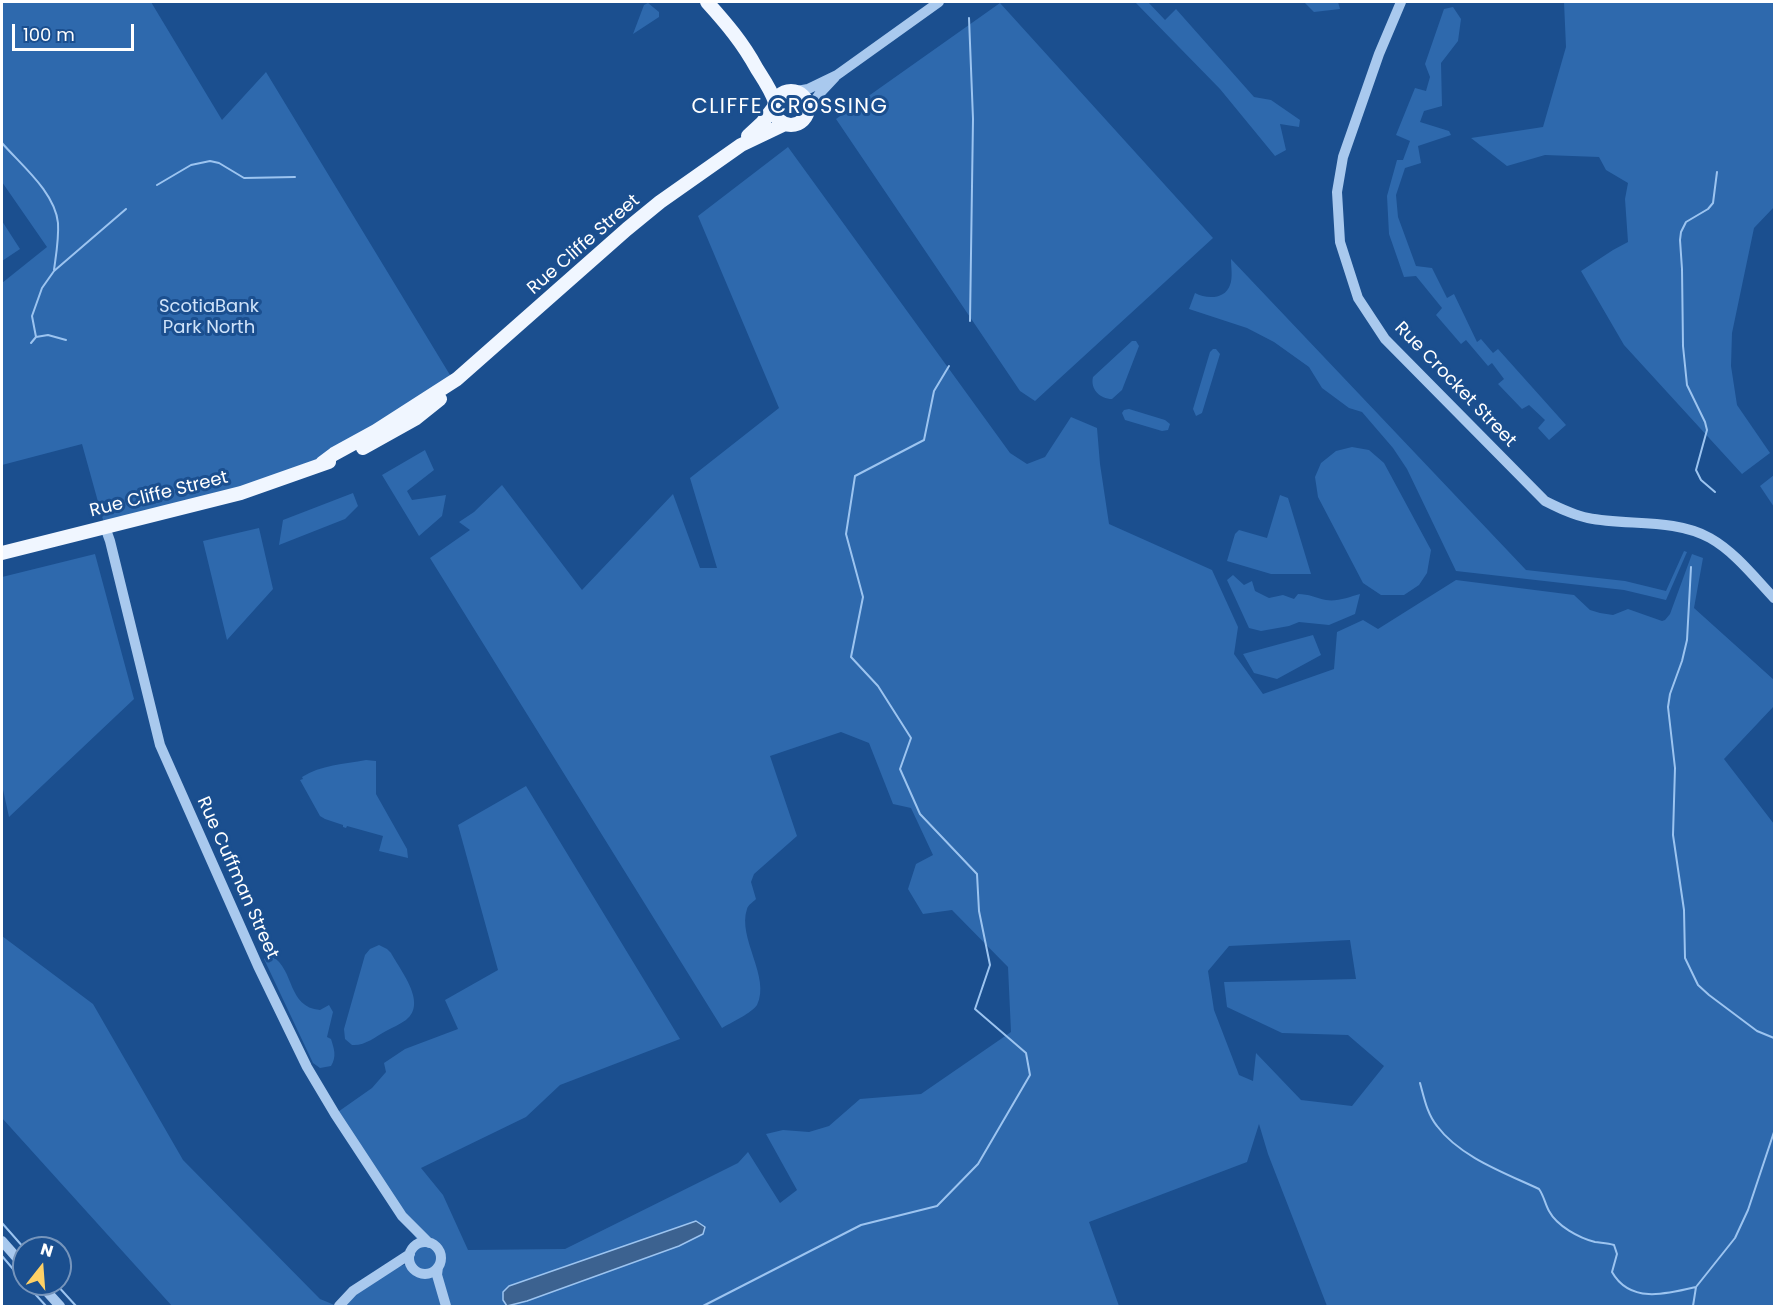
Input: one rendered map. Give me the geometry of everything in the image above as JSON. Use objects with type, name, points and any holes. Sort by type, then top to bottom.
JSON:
[{"type":"main road","points":[[707,2],[776,80],[807,100],[809,109],[803,121],[795,125],[785,124],[777,117],[768,86],[749,52]]},
{"type":"main road","points":[[774,105],[783,92],[795,91]]},
{"type":"main road","name":"Rue Cliffe Street","points":[[741,145],[762,123],[774,105]]},
{"type":"main road","name":"Rue Cliffe Street","points":[[322,464],[334,454],[392,421],[457,379],[627,228],[660,202],[741,145],[785,124]]},
{"type":"main road","name":"Rue Cliffe Street","points":[[2,552],[241,493],[339,460],[404,426],[440,399],[457,379]]},
{"type":"main road","points":[[371,423],[376,425],[392,421]]},
{"type":"street","points":[[795,91],[808,89],[837,75],[939,2]]},
{"type":"street","name":"Rue Crocket Street","points":[[1401,2],[1346,148],[1337,192],[1340,242],[1358,298],[1385,339],[1545,501],[1589,519],[1673,527],[1702,535],[1731,554],[1774,598]]},
{"type":"street","points":[[809,109],[837,75]]},
{"type":"street","name":"Rue Cuffman Street","points":[[105,527],[166,761],[262,975],[307,1067],[402,1216]]},
{"type":"street","points":[[402,1216],[440,1252],[437,1275],[444,1303]]},
{"type":"street","points":[[402,1216],[411,1252],[410,1263],[444,1303]]},
{"type":"street","points":[[2,1241],[12,1252]]},
{"type":"street","points":[[339,1306],[353,1291],[411,1252],[419,1243],[429,1242]]},
{"type":"street","points":[[382,1272],[404,1268],[429,1273],[438,1267]]},
{"type":"green space","name":"ScotiaBank Park North","points":[[2,2],[151,2],[222,120],[266,72],[450,375],[457,379],[322,463],[105,527],[82,444],[2,465],[2,283],[47,247],[2,182]]},
{"type":"green space","points":[[1135,2],[1148,2],[1165,20],[1176,9],[1254,97],[1271,100],[1300,120],[1299,127],[1280,124],[1286,150],[1275,156],[1220,89]]},
{"type":"green space","points":[[1304,2],[1338,2],[1340,9],[1314,12]]},
{"type":"green space","points":[[1564,2],[1774,2],[1774,207],[1754,228],[1732,333],[1731,366],[1737,405],[1770,453],[1742,474],[1624,345],[1581,271],[1628,242],[1625,199],[1628,183],[1606,170],[1599,157],[1545,155],[1507,166],[1471,138],[1543,127],[1566,47]]},
{"type":"green space","points":[[648,3],[659,12],[659,17],[633,34],[644,5]]},
{"type":"green space","points":[[1000,3],[1213,238],[1035,401],[1020,391],[836,119]]},
{"type":"green space","points":[[1453,7],[1461,19],[1458,41],[1441,63],[1442,106],[1424,111],[1420,122],[1449,131],[1451,135],[1418,146],[1421,163],[1405,168],[1396,195],[1398,217],[1416,266],[1432,268],[1447,298],[1454,294],[1477,342],[1481,339],[1493,353],[1498,349],[1566,425],[1549,440],[1538,428],[1545,420],[1529,405],[1522,409],[1498,384],[1504,379],[1492,363],[1488,366],[1466,340],[1461,344],[1436,315],[1442,308],[1416,276],[1404,277],[1389,234],[1387,196],[1397,160],[1403,160],[1410,141],[1396,135],[1415,88],[1426,91],[1430,77],[1425,64],[1444,9]]},
{"type":"green space","points":[[788,147],[1010,453],[1027,464],[1045,457],[1071,417],[1097,428],[1109,524],[1212,570],[1238,627],[1234,654],[1263,694],[1334,669],[1337,632],[1363,620],[1378,629],[1456,580],[1574,595],[1590,610],[1600,613],[1613,615],[1628,609],[1662,621],[1670,614],[1692,554],[1703,558],[1694,608],[1774,680],[1774,706],[1724,759],[1774,824],[1774,1306],[1327,1306],[1268,1154],[1259,1124],[1247,1162],[1089,1222],[1119,1306],[508,1306],[339,1306],[382,1272],[410,1263],[412,1249],[419,1243],[335,1114],[372,1088],[386,1072],[384,1063],[405,1049],[458,1029],[445,1000],[498,970],[458,825],[526,786],[680,1039],[560,1085],[526,1117],[421,1168],[443,1195],[468,1250],[565,1249],[738,1163],[748,1152],[780,1203],[797,1190],[766,1134],[783,1130],[809,1132],[829,1126],[860,1099],[921,1094],[1011,1032],[1008,967],[952,910],[923,914],[908,889],[916,864],[933,855],[911,808],[893,804],[869,743],[841,732],[770,756],[797,836],[754,874],[751,882],[756,899],[749,905],[745,920],[749,945],[760,982],[760,994],[755,1008],[722,1028],[430,558],[470,530],[459,522],[474,512],[502,485],[582,590],[673,494],[700,568],[717,568],[690,478],[779,408],[698,216]],"holes":[[[1350,940],[1356,979],[1224,982],[1227,1007],[1282,1033],[1348,1035],[1384,1066],[1352,1106],[1301,1100],[1256,1053],[1253,1081],[1239,1075],[1214,1010],[1208,971],[1229,946]],[[679,1246],[527,1301],[508,1306]]]},
{"type":"green space","points":[[2,221],[20,249],[2,261]]},
{"type":"green space","points":[[1231,259],[1526,570],[1625,581],[1666,591],[1684,551],[1687,552],[1666,600],[1624,590],[1456,571],[1407,469],[1393,448],[1362,412],[1349,408],[1322,388],[1309,367],[1274,342],[1247,328],[1189,309],[1195,293],[1215,297],[1228,290],[1231,279]]},
{"type":"green space","points":[[1132,341],[1136,341],[1139,346],[1122,390],[1112,399],[1104,397],[1093,386],[1093,377]]},
{"type":"green space","points":[[1213,349],[1220,354],[1202,413],[1196,416],[1193,409],[1210,352]]},
{"type":"green space","points":[[1129,409],[1165,420],[1170,424],[1168,430],[1162,431],[1125,420],[1122,413]]},
{"type":"green space","points":[[1352,447],[1369,450],[1384,463],[1431,550],[1427,573],[1419,585],[1404,595],[1381,595],[1363,583],[1318,497],[1315,477],[1321,463],[1336,451]]},
{"type":"green space","points":[[425,450],[434,470],[407,491],[412,500],[446,495],[442,516],[419,536],[382,475]]},
{"type":"green space","points":[[1774,475],[1774,507],[1760,486]]},
{"type":"green space","points":[[353,493],[358,506],[345,519],[279,545],[283,520]]},
{"type":"green space","points":[[1280,495],[1288,498],[1311,574],[1271,574],[1227,561],[1235,534],[1239,530],[1267,538]]},
{"type":"green space","points":[[259,528],[273,589],[227,640],[203,541]]},
{"type":"green space","points":[[95,554],[134,699],[9,817],[2,785],[2,577]]},
{"type":"green space","points":[[1233,575],[1244,585],[1252,581],[1255,591],[1269,598],[1283,595],[1294,599],[1298,594],[1334,600],[1360,594],[1355,614],[1329,625],[1299,622],[1261,631],[1249,628],[1227,580]]},
{"type":"green space","points":[[1313,635],[1321,655],[1277,679],[1254,673],[1243,654]]},
{"type":"green space","points":[[366,760],[376,761],[376,794],[407,849],[408,858],[379,851],[383,836],[347,826],[346,828],[320,816],[300,780],[309,773],[325,767]]},
{"type":"green space","points":[[2,936],[93,1004],[183,1160],[320,1299],[337,1306],[172,1306],[2,1118]]},
{"type":"green space","points":[[379,945],[391,953],[406,977],[413,996],[412,1013],[406,1020],[370,1041],[352,1045],[345,1039],[344,1029],[365,955],[370,949]]},
{"type":"green space","points":[[272,956],[285,970],[296,995],[302,1002],[320,1010],[329,1005],[333,1012],[327,1037],[331,1039],[334,1052],[331,1066],[320,1068],[313,1063],[264,959]]},
{"type":"shaded area","points":[[696,1221],[705,1227],[703,1234],[679,1246],[527,1301],[507,1306],[503,1300],[503,1292],[509,1286]]},
{"type":"waterway","points":[[969,18],[973,119],[970,321]]},
{"type":"waterway","points":[[2,143],[44,190],[56,212],[58,235],[54,270]]},
{"type":"waterway","points":[[157,185],[191,165],[210,161],[219,163],[244,178],[295,177]]},
{"type":"waterway","points":[[1715,492],[1701,480],[1696,470],[1707,430],[1687,385],[1683,346],[1680,240],[1686,222],[1708,209],[1713,203],[1717,172]]},
{"type":"waterway","points":[[31,343],[36,337],[32,316],[42,288],[54,271],[126,209]]},
{"type":"waterway","points":[[36,337],[48,335],[66,340]]},
{"type":"waterway","points":[[703,1306],[861,1225],[937,1206],[978,1164],[1030,1075],[1026,1053],[975,1009],[990,965],[979,911],[977,874],[920,814],[900,769],[911,738],[878,686],[851,657],[863,597],[846,534],[855,476],[924,440],[934,391],[949,366]]},
{"type":"waterway","points":[[1691,567],[1687,640],[1668,707],[1675,768],[1673,835],[1684,910],[1685,958],[1698,985],[1709,995],[1757,1031],[1774,1038]]},
{"type":"waterway","points":[[1420,1083],[1431,1116],[1458,1147],[1484,1163],[1539,1189],[1557,1222],[1569,1231],[1595,1242],[1614,1245],[1617,1254],[1612,1272],[1629,1289],[1639,1293],[1661,1294],[1696,1287]]},
{"type":"waterway","points":[[1693,1306],[1696,1287],[1735,1238],[1748,1210],[1774,1132]]},
{"type":"waterway","points":[[2,1223],[13,1236]]},
{"type":"waterway","points":[[2,1256],[12,1268]]},
{"type":"waterway","points":[[37,1296],[46,1306]]},
{"type":"waterway","points":[[67,1296],[76,1306]]},
{"type":"district","name":"CLIFFE CROSSING","points":[[790,108]]}]
